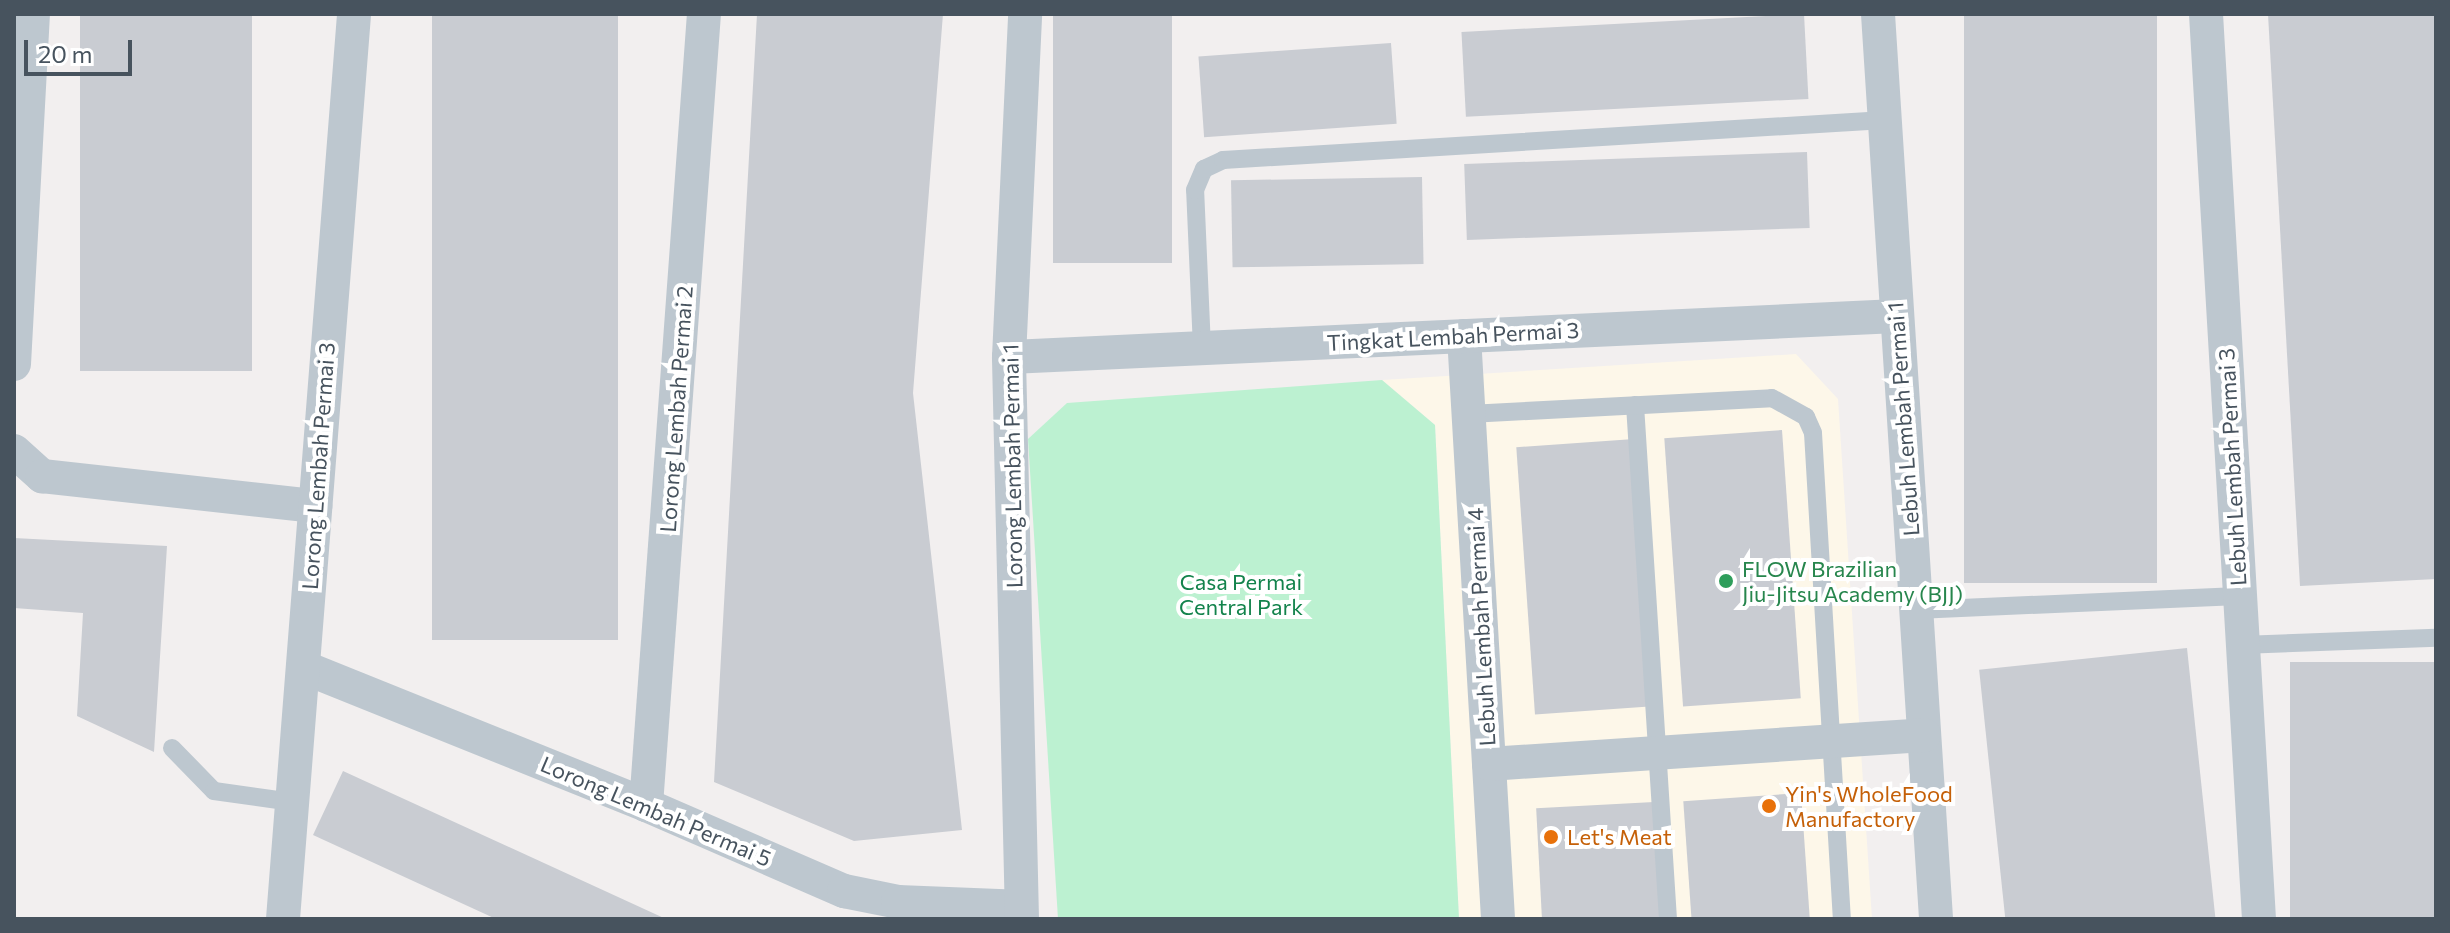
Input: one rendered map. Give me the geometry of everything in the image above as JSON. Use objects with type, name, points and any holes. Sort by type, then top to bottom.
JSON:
[{"type":"street","points":[[14,364],[33,14]]},
{"type":"street","name":"Lorong Lembah Permai 3","points":[[283,919],[354,14]]},
{"type":"street","name":"Lorong Lembah Permai 2","points":[[646,805],[704,14]]},
{"type":"street","name":"Lorong Lembah Permai 1","points":[[1021,913],[1009,357],[1025,14]]},
{"type":"street","name":"Lebuh Lembah Permai 1","points":[[1878,14],[1936,919]]},
{"type":"street","name":"Lebuh Lembah Permai 3","points":[[2206,14],[2259,919]]},
{"type":"street","name":"Tingkat Lembah Permai 3","points":[[1009,357],[1897,316]]},
{"type":"street","name":"Lebuh Lembah Permai 4","points":[[1464,336],[1498,919]]},
{"type":"street","points":[[14,451],[42,476],[315,506]]},
{"type":"street","name":"Lorong Lembah Permai 5","points":[[303,667],[646,805],[844,891],[898,902],[1021,913]]},
{"type":"street","points":[[1489,764],[1924,735]]},
{"type":"lane","points":[[1202,348],[1195,190],[1204,169],[1223,160],[1885,120]]},
{"type":"lane","points":[[1469,414],[1772,398],[1806,417],[1813,433],[1842,919]]},
{"type":"lane","points":[[1635,405],[1668,919]]},
{"type":"lane","points":[[1916,610],[2239,596]]},
{"type":"lane","points":[[2241,645],[2436,638]]},
{"type":"lane","points":[[172,748],[214,791],[292,802]]},
{"type":"shaded area","points":[[1796,354],[1838,399],[1872,919],[1459,919],[1435,425],[1382,380]]},
{"type":"green space","name":"Casa Permai Central Park","points":[[1382,380],[1435,425],[1459,919],[1058,919],[1028,439],[1067,403]]},
{"type":"building","points":[[80,14],[252,14],[252,371],[80,371]]},
{"type":"building","points":[[432,14],[618,14],[618,640],[432,640]]},
{"type":"building","points":[[757,14],[943,14],[913,393],[962,830],[854,841],[714,782]]},
{"type":"building","points":[[1053,14],[1172,14],[1172,263],[1053,263]]},
{"type":"building","points":[[1804,14],[1808,99],[1466,117],[1461,32]]},
{"type":"building","points":[[1964,14],[2157,14],[2157,583],[1964,583]]},
{"type":"building","points":[[2268,14],[2436,14],[2436,579],[2300,586]]},
{"type":"building","points":[[1391,43],[1397,124],[1204,137],[1198,56]]},
{"type":"building","points":[[1807,152],[1810,228],[1467,240],[1464,164]]},
{"type":"building","points":[[1422,177],[1424,264],[1233,267],[1231,180]]},
{"type":"building","points":[[1782,430],[1801,698],[1683,707],[1664,438]]},
{"type":"building","points":[[1634,439],[1653,706],[1535,715],[1516,447]]},
{"type":"building","points":[[14,538],[167,546],[154,752],[77,716],[83,613],[14,608]]},
{"type":"building","points":[[2187,648],[2215,919],[2005,919],[1979,670]]},
{"type":"building","points":[[2290,662],[2436,662],[2436,919],[2290,919]]},
{"type":"building","points":[[343,771],[666,919],[496,919],[313,835]]},
{"type":"building","points":[[1801,793],[1810,919],[1692,919],[1683,801]]},
{"type":"building","points":[[1654,802],[1660,919],[1542,919],[1536,808]]},
{"type":"place","name":"FLOW Brazilian Jiu-Jitsu Academy (BJJ)","points":[[1726,581]]},
{"type":"place","name":"Yin's WholeFood Manufactory","points":[[1769,806]]},
{"type":"place","name":"Let's Meat","points":[[1551,837]]}]
